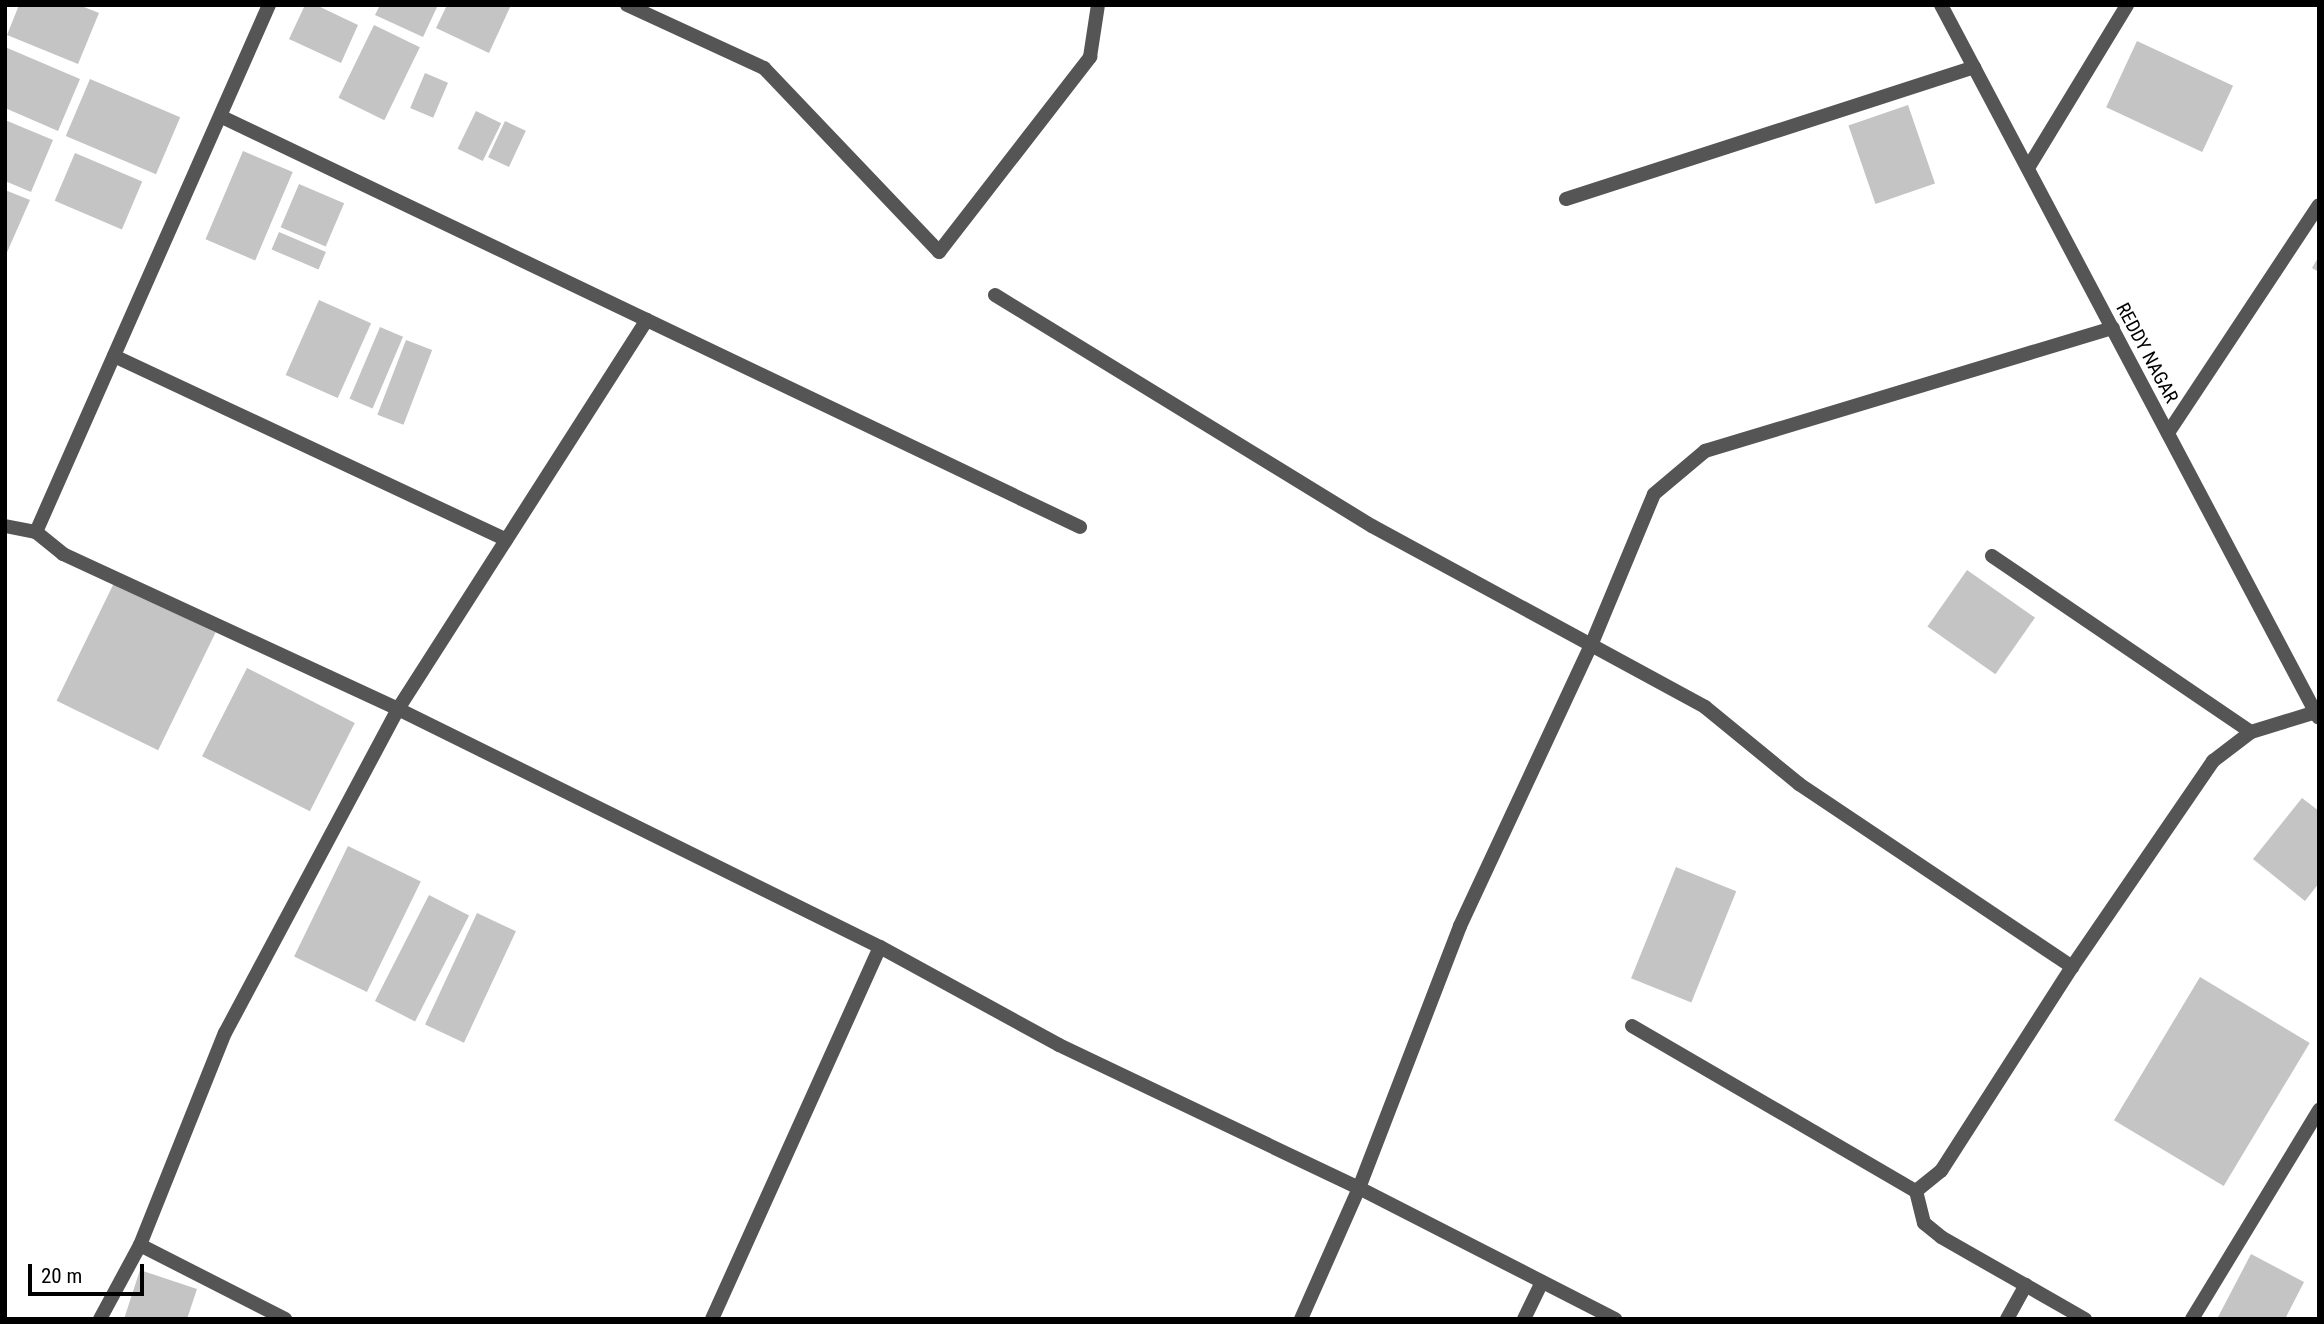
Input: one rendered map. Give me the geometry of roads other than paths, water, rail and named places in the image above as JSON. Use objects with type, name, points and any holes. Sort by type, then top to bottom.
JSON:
[{"type":"street","points":[[36,532],[222,117],[269,5]]},
{"type":"street","points":[[627,5],[764,68],[939,252],[1090,57],[1098,5]]},
{"type":"street","name":"REDDY NAGAR","points":[[1941,5],[2318,713]]},
{"type":"street","points":[[2028,168],[2127,5]]},
{"type":"street","points":[[1566,199],[1974,67]]},
{"type":"street","points":[[222,117],[1080,527]]},
{"type":"street","points":[[2168,433],[2319,205]]},
{"type":"street","points":[[995,295],[1371,526],[1592,643],[1705,707],[1799,783],[2072,967]]},
{"type":"street","points":[[100,1319],[140,1245],[225,1032],[398,709],[647,320]]},
{"type":"street","points":[[1301,1319],[1359,1188],[1460,926],[1592,643],[1654,495],[1705,451],[2113,328]]},
{"type":"street","points":[[114,356],[506,540]]},
{"type":"street","points":[[5,526],[36,532],[63,554],[398,709],[880,947],[1059,1045],[1359,1188],[1615,1319]]},
{"type":"street","points":[[1992,556],[2251,732]]},
{"type":"street","points":[[1916,1191],[1941,1171],[2072,967],[2213,761],[2251,732],[2318,713]]},
{"type":"street","points":[[712,1319],[880,947]]},
{"type":"street","points":[[1632,1026],[1916,1191],[1924,1223],[2085,1319]]},
{"type":"street","points":[[2192,1319],[2319,1110]]},
{"type":"street","points":[[140,1245],[285,1319]]},
{"type":"street","points":[[1524,1319],[1542,1282]]},
{"type":"street","points":[[2007,1319],[2026,1285]]}]
